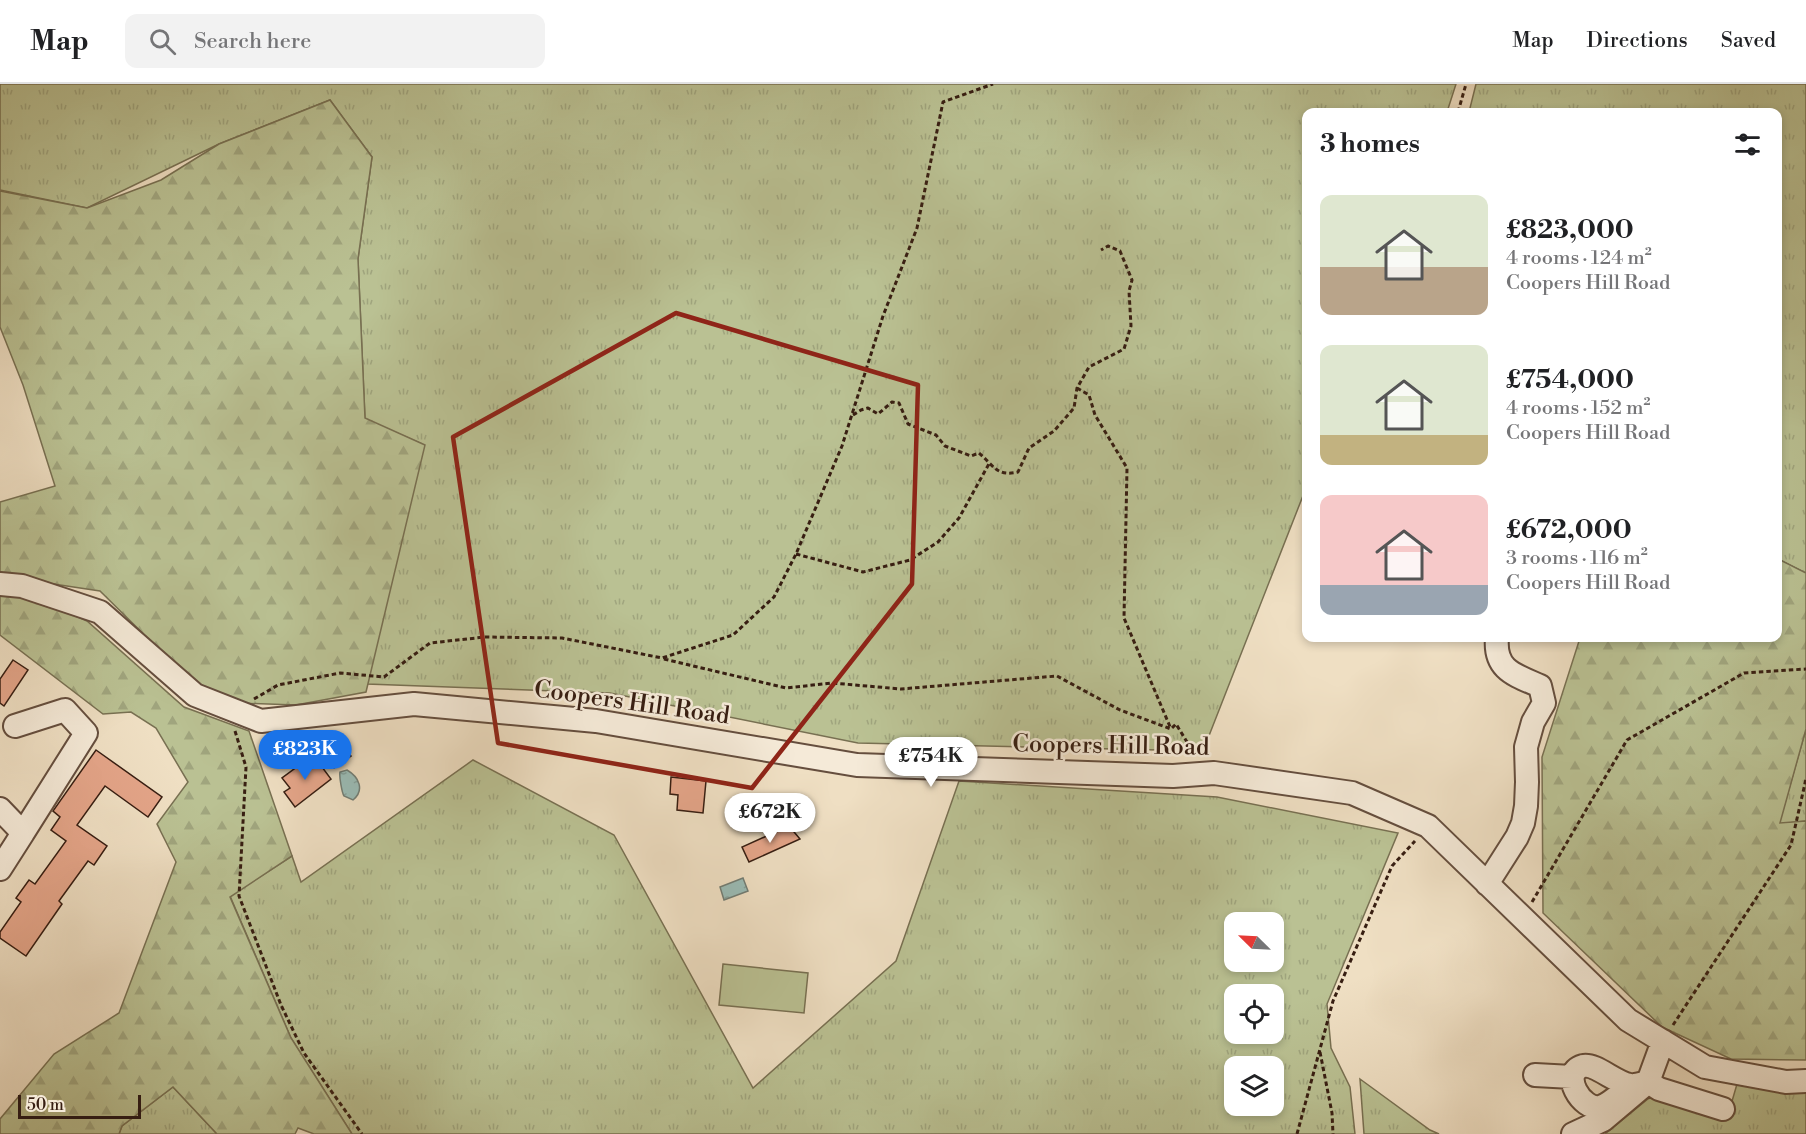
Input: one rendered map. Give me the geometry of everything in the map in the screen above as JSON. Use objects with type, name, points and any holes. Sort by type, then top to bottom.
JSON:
[{"type":"street","name":"Coopers Hill Road","points":[[0,584],[22,586],[100,612],[195,695],[261,721],[414,704],[596,721],[857,765],[1173,776],[1215,773],[1352,793],[1428,826],[1628,1020],[1705,1066],[1786,1082],[1806,1081]]},
{"type":"street","points":[[1487,884],[1517,837],[1523,823],[1527,782],[1526,747],[1533,722],[1544,703],[1540,686],[1514,674],[1502,664],[1496,649],[1497,642]]},
{"type":"street","points":[[0,869],[86,733],[65,710],[15,726]]},
{"type":"street","points":[[0,809],[23,833]]},
{"type":"street","points":[[1573,1134],[1603,1120],[1640,1084],[1663,1041]]},
{"type":"street","points":[[1640,1084],[1605,1104],[1594,1107],[1583,1100],[1577,1092],[1573,1086],[1572,1077],[1581,1066],[1590,1066],[1607,1075],[1659,1089],[1723,1109]]},
{"type":"street","points":[[1535,1075],[1572,1077]]},
{"type":"path","points":[[662,658],[733,635],[774,597],[796,554],[842,446],[883,316],[916,228],[943,102],[993,84]]},
{"type":"path","points":[[1459,108],[1466,84]]},
{"type":"path","points":[[852,416],[868,408],[878,414],[892,402],[899,403],[908,424],[936,435],[945,446],[971,456],[979,453],[996,470],[1007,474],[1018,472],[1029,448],[1054,432],[1074,408],[1077,388],[1089,368],[1124,349],[1131,326],[1129,291],[1132,280],[1120,251],[1108,246],[1101,250]]},
{"type":"path","points":[[1077,388],[1089,395],[1095,415],[1127,468],[1124,618],[1171,729]]},
{"type":"path","points":[[796,554],[863,572],[910,560],[938,542],[960,518],[990,462]]},
{"type":"path","points":[[362,1134],[304,1053],[281,1005],[239,896],[246,767],[231,709],[278,685],[340,673],[384,677],[430,643],[484,637],[562,638],[662,658],[786,688],[832,683],[902,689],[1057,676],[1120,710],[1171,729]]},
{"type":"path","points":[[1523,918],[1627,740],[1744,673],[1806,669]]},
{"type":"path","points":[[1171,729],[1176,724],[1194,753]]},
{"type":"path","points":[[1663,1041],[1791,845],[1806,779]]},
{"type":"path","points":[[1297,1134],[1333,1001],[1392,866],[1428,826]]},
{"type":"path","points":[[1320,1051],[1332,1113],[1333,1134]]},
{"type":"highlighted area","points":[[676,313],[918,385],[912,584],[752,788],[498,743],[453,437]]},
{"type":"green space","points":[[0,84],[1456,84],[1448,108],[1302,108],[1302,498],[1203,751],[858,743],[610,693],[367,684],[422,444],[365,419],[358,259],[372,157],[330,100],[219,144],[87,208],[0,190]]},
{"type":"green space","points":[[1476,84],[1806,84],[1806,573],[1782,561],[1782,108],[1470,108]]},
{"type":"green space","points":[[330,100],[372,157],[358,259],[365,418],[425,445],[366,692],[296,705],[237,703],[192,682],[100,591],[0,576],[0,502],[55,486],[23,385],[0,327],[0,191],[87,208],[161,180],[219,144]]},
{"type":"green space","points":[[1782,561],[1806,573],[1806,729],[1780,823],[1806,821],[1806,1060],[1731,1059],[1662,1027],[1543,913],[1542,757],[1579,642],[1782,642]]},
{"type":"green space","points":[[0,591],[20,591],[87,621],[184,707],[249,731],[292,856],[230,897],[291,1038],[352,1134],[314,1134],[298,1128],[295,1134],[217,1134],[173,1087],[122,1126],[119,1134],[0,1134],[0,1119],[54,1054],[119,1013],[176,862],[157,824],[188,782],[156,728],[131,712],[103,714],[0,635]]},
{"type":"green space","points":[[1806,729],[1806,821],[1779,824]]},
{"type":"green space","points":[[473,760],[614,835],[753,1088],[896,961],[959,781],[1217,797],[1398,833],[1327,1004],[1331,1048],[1350,1087],[1355,1134],[352,1134],[291,1038],[230,896],[292,856],[301,882]]},
{"type":"green space","points":[[723,964],[808,973],[804,1013],[719,1005]]},
{"type":"green space","points":[[1360,1079],[1430,1130],[1439,1134],[1364,1134]]},
{"type":"green space","points":[[1737,1084],[1806,1090],[1806,1134],[1605,1134],[1654,1094],[1728,1115]]},
{"type":"green space","points":[[173,1087],[217,1134],[119,1134],[122,1126]]},
{"type":"water","points":[[347,770],[355,776],[360,788],[353,800],[344,796],[342,788],[340,772]]},
{"type":"water","points":[[743,878],[748,891],[724,900],[720,887]]},
{"type":"building","points":[[13,660],[28,670],[4,706],[0,703],[0,679]]},
{"type":"building","points":[[341,742],[351,756],[334,768],[324,754]]},
{"type":"building","points":[[96,750],[162,797],[148,817],[105,786],[77,825],[107,846],[94,865],[88,861],[59,901],[62,904],[26,956],[0,938],[0,932],[21,902],[16,898],[29,880],[35,884],[66,841],[51,830],[60,817],[53,811]]},
{"type":"building","points":[[313,755],[331,779],[295,807],[284,792],[290,788],[282,778]]},
{"type":"building","points":[[671,777],[706,781],[703,813],[677,810],[678,795],[670,794]]},
{"type":"building","points":[[789,826],[800,839],[749,862],[742,847]]}]
